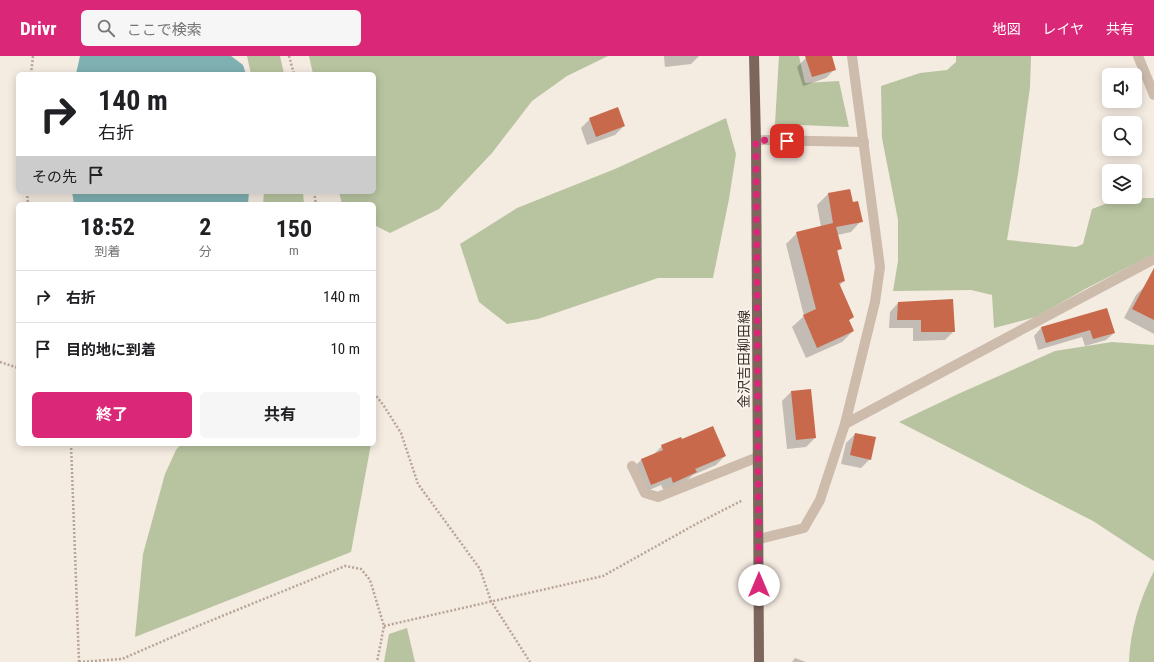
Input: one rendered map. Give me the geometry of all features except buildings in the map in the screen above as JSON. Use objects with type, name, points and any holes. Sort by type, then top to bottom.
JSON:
[{"type":"main road","name":"金沢吉田柳田線","points":[[754,56],[756,140],[759,662]]},
{"type":"street","points":[[759,539],[804,528],[820,500],[845,424],[875,302],[880,267],[852,56]]},
{"type":"street","points":[[1138,56],[1154,95]]},
{"type":"street","points":[[756,140],[864,142]]},
{"type":"street","points":[[845,424],[1154,260]]},
{"type":"street","points":[[632,466],[645,493],[658,497],[758,457]]},
{"type":"path","points":[[31,72],[33,56]]},
{"type":"path","points":[[289,56],[293,72]]},
{"type":"path","points":[[0,362],[16,367]]},
{"type":"path","points":[[376,396],[401,434],[418,484],[480,569],[491,602],[530,662]]},
{"type":"path","points":[[71,446],[79,662],[122,659],[275,593],[345,566],[361,568],[370,580],[384,626],[377,662]]},
{"type":"path","points":[[384,626],[603,576],[696,524],[758,493]]},
{"type":"green space","points":[[247,56],[280,56],[284,72],[251,72]]},
{"type":"green space","points":[[309,56],[608,56],[567,76],[532,101],[492,153],[439,209],[390,233],[376,226],[376,202],[342,202],[340,194],[376,194],[376,72],[313,72]]},
{"type":"green space","points":[[779,56],[799,56],[805,83],[839,81],[849,127],[775,124]]},
{"type":"green space","points":[[956,56],[1031,56],[1030,87],[1007,240],[1076,247],[1083,244],[1092,209],[1105,204],[1142,204],[1142,198],[1154,198],[1154,254],[1087,288],[1036,317],[994,328],[992,295],[971,290],[893,291],[898,261],[898,220],[882,138],[881,86],[920,73],[947,70],[956,62]]},
{"type":"green space","points":[[726,118],[736,154],[729,199],[713,278],[658,278],[538,319],[507,324],[479,302],[460,244],[517,208],[615,169]]},
{"type":"green space","points":[[264,194],[303,194],[304,202],[263,202]]},
{"type":"green space","points":[[1112,342],[1154,345],[1154,561],[1093,521],[899,422],[1055,351]]},
{"type":"green space","points":[[179,446],[371,446],[351,552],[135,637],[143,554],[165,474]]},
{"type":"green space","points":[[1154,571],[1154,662],[1129,662],[1131,638],[1137,615],[1144,593]]},
{"type":"green space","points":[[407,628],[415,662],[384,662],[389,634]]},
{"type":"water","points":[[80,56],[231,56],[243,65],[245,72],[76,72]]},
{"type":"water","points":[[72,194],[249,194],[248,202],[74,202]]},
{"type":"route","points":[[759,585],[756,140],[787,141]]}]
